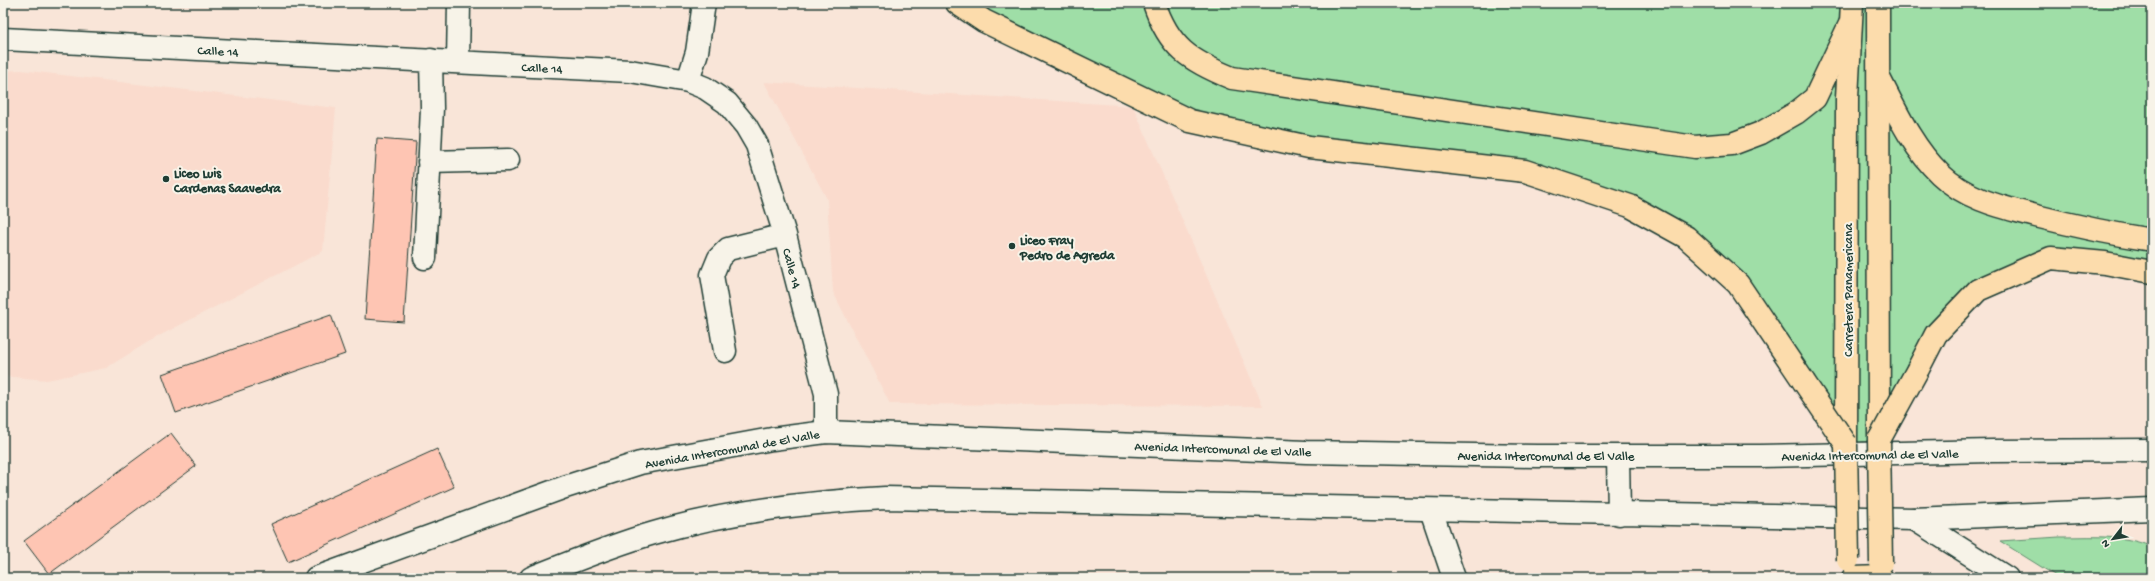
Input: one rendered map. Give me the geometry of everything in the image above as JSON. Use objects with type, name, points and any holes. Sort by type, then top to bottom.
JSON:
[{"type":"main road","points":[[458,62],[459,3]]},
{"type":"main road","points":[[688,81],[697,52],[704,3]]},
{"type":"main road","points":[[957,3],[984,21],[1190,121],[1309,147],[1525,171],[1630,206],[1686,237],[1738,284],[1846,444]]},
{"type":"main road","points":[[1154,3],[1171,40],[1200,65],[1232,78],[1695,147],[1732,144],[1761,133],[1796,113],[1815,98],[1851,11]]},
{"type":"main road","points":[[1849,572],[1881,572],[1879,440],[1880,80],[1878,8]]},
{"type":"main road","name":"Carretera Panamericana","points":[[1849,572],[1846,444],[1847,106],[1851,11]]},
{"type":"main road","name":"Calle 14","points":[[3,39],[630,71],[688,81],[705,88],[727,103],[746,126],[756,145],[784,235],[826,394],[826,432]]},
{"type":"main road","points":[[425,258],[432,60]]},
{"type":"main road","points":[[1880,80],[1907,132],[1940,173],[1954,186],[1986,203],[2084,229],[2152,240]]},
{"type":"main road","points":[[429,162],[508,160]]},
{"type":"main road","points":[[725,351],[712,275],[719,258],[728,249],[784,235]]},
{"type":"main road","points":[[1879,440],[1936,334],[1978,290],[2052,258],[2105,263],[2152,272]]},
{"type":"main road","name":"Avenida Intercomunal de El Valle","points":[[316,578],[550,493],[640,463],[772,439],[826,432],[1306,452],[1618,456],[1760,456],[1992,451],[2152,450]]},
{"type":"main road","points":[[1618,456],[1619,514]]},
{"type":"main road","points":[[531,578],[660,531],[716,518],[843,500],[918,498],[1914,520],[2152,509]]},
{"type":"main road","points":[[1432,510],[1454,578]]},
{"type":"main road","points":[[1914,520],[2007,578]]},
{"type":"shaded area","name":"Liceo Luis Cardenas Saavedra","points":[[21,70],[336,108],[323,251],[153,339],[106,368],[47,380],[3,376],[3,71]]},
{"type":"shaded area","name":"Liceo Fray Pedro de Agreda","points":[[764,82],[1133,106],[1263,406],[890,404],[833,292],[827,199]]},
{"type":"green space","points":[[957,3],[2152,3],[2152,272],[2052,258],[1978,290],[1879,440],[1846,444],[1738,284],[1686,237],[1525,171],[1190,121]]},
{"type":"green space","points":[[2059,537],[2118,538],[2152,547],[2152,578],[2059,578],[2000,541]]},
{"type":"building","points":[[377,139],[416,142],[404,322],[365,319]]},
{"type":"building","points":[[331,315],[345,354],[176,413],[162,374]]},
{"type":"building","points":[[171,433],[196,466],[49,574],[24,541]]},
{"type":"building","points":[[437,449],[454,487],[288,562],[271,524]]},
{"type":"place","name":"Liceo Luis Cardenas Saavedra","points":[[166,179]]},
{"type":"place","name":"Liceo Fray Pedro de Agreda","points":[[1012,246]]}]
